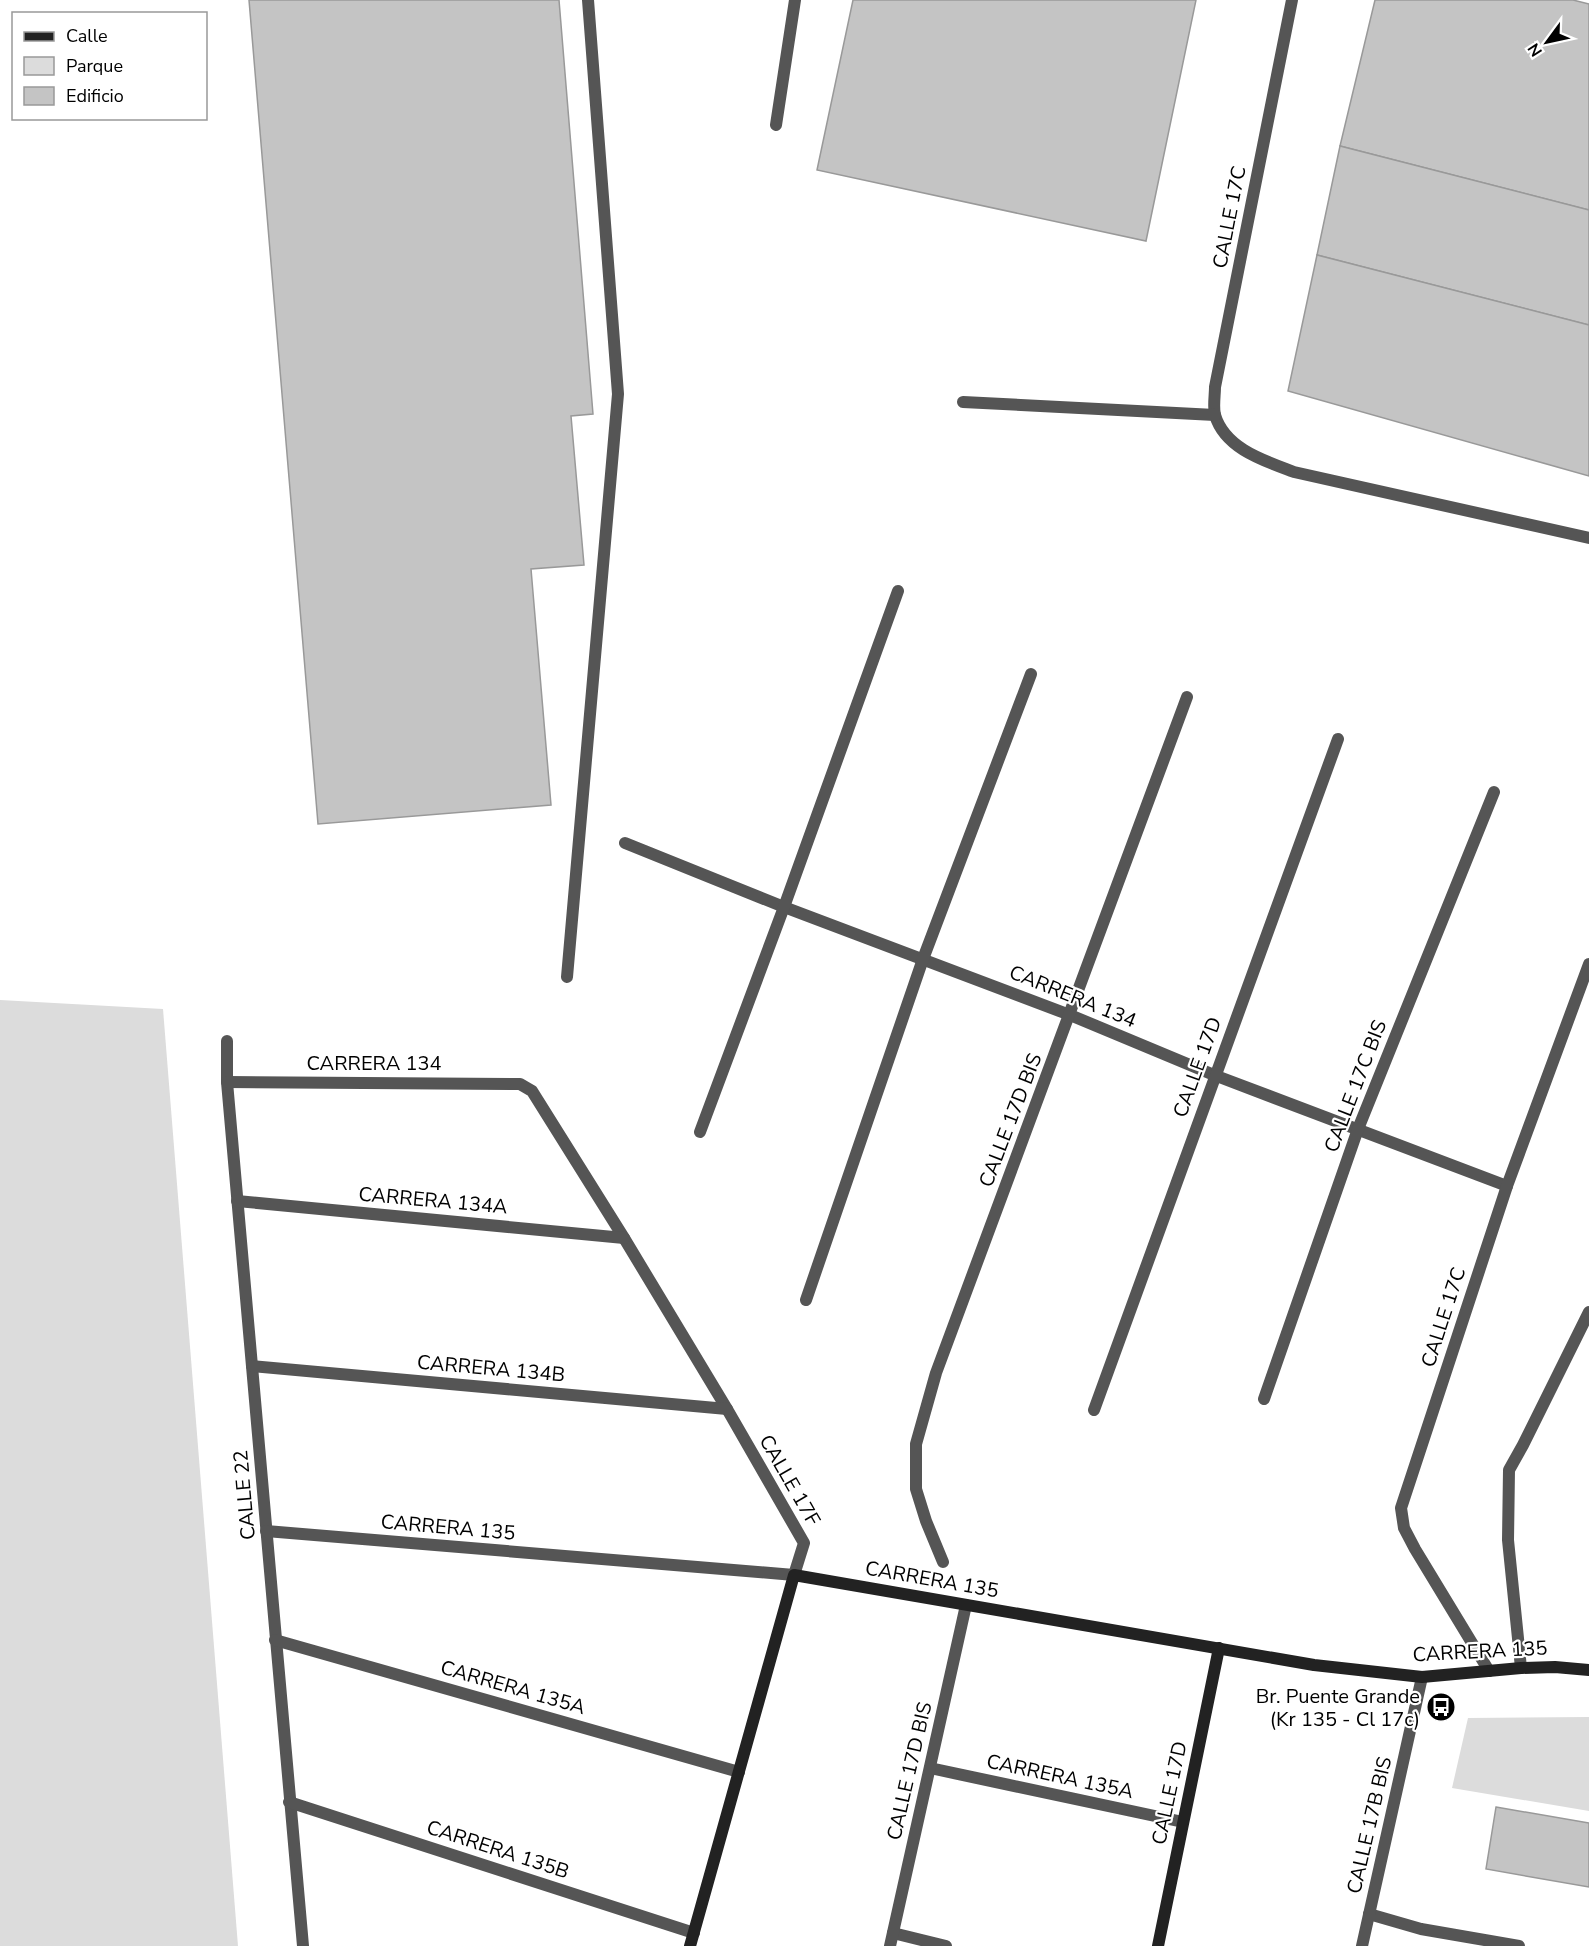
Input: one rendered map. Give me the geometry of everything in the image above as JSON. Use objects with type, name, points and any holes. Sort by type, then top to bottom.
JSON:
[{"type":"street","points":[[567,977],[618,394],[588,0]]},
{"type":"street","points":[[776,125],[795,0]]},
{"type":"street","name":"CALLE 17C","points":[[1215,415],[1215,387],[1292,0]]},
{"type":"street","points":[[963,402],[1215,415],[1228,438],[1256,458],[1294,472],[1589,538]]},
{"type":"street","points":[[700,1132],[898,591]]},
{"type":"street","points":[[806,1300],[923,959],[1031,674]]},
{"type":"street","name":"CALLE 17D BIS","points":[[944,1562],[926,1521],[916,1490],[916,1444],[936,1373],[1187,697]]},
{"type":"street","name":"CALLE 17D","points":[[1094,1410],[1338,738]]},
{"type":"street","name":"CALLE 17C BIS","points":[[1264,1399],[1358,1129],[1494,792]]},
{"type":"street","name":"CARRERA 134","points":[[625,843],[784,907],[1070,1015],[1215,1075],[1507,1186]]},
{"type":"street","name":"CALLE 17C","points":[[1489,1671],[1415,1549],[1404,1528],[1401,1508],[1507,1186],[1589,964]]},
{"type":"street","name":"CALLE 22","points":[[227,1041],[227,1082],[303,1946]]},
{"type":"street","name":"CARRERA 134","points":[[227,1082],[520,1083]]},
{"type":"street","name":"CALLE 17F","points":[[520,1083],[532,1090],[624,1238],[804,1543],[690,1946]]},
{"type":"street","name":"CARRERA 134A","points":[[237,1201],[624,1238]]},
{"type":"street","points":[[1521,1668],[1508,1540],[1509,1470],[1589,1312]]},
{"type":"street","name":"CARRERA 134B","points":[[252,1366],[727,1409]]},
{"type":"street","name":"CARRERA 135","points":[[266,1531],[794,1575],[1314,1665],[1422,1677],[1521,1668],[1555,1667],[1589,1670]]},
{"type":"street","name":"CALLE 17D BIS","points":[[892,1940],[966,1605]]},
{"type":"street","name":"CARRERA 135A","points":[[275,1640],[739,1772]]},
{"type":"street","name":"CALLE 17D","points":[[1158,1946],[1219,1648]]},
{"type":"street","name":"CALLE 17B BIS","points":[[1362,1946],[1422,1677]]},
{"type":"street","name":"CARRERA 135A","points":[[930,1768],[1183,1822]]},
{"type":"street","name":"CARRERA 135B","points":[[290,1803],[694,1933]]},
{"type":"street","points":[[1369,1914],[1421,1929],[1519,1946]]},
{"type":"street","points":[[892,1940],[946,1946]]},
{"type":"green space","points":[[0,1000],[163,1009],[238,1946],[0,1946]]},
{"type":"green space","points":[[1589,1717],[1589,1811],[1452,1788],[1468,1718]]},
{"type":"building","points":[[249,0],[559,0],[593,414],[571,416],[584,565],[531,569],[551,805],[318,824]]},
{"type":"building","points":[[853,0],[1196,0],[1146,241],[817,170]]},
{"type":"building","points":[[1375,0],[1573,0],[1589,4],[1589,210],[1340,146]]},
{"type":"building","points":[[1340,146],[1589,210],[1589,325],[1317,255]]},
{"type":"building","points":[[1317,255],[1589,325],[1589,476],[1288,391]]},
{"type":"building","points":[[1496,1807],[1589,1823],[1589,1887],[1486,1869]]},
{"type":"place","name":"Br. Puente Grande (Kr 135 - Cl 17c)","points":[[1441,1707]]}]
